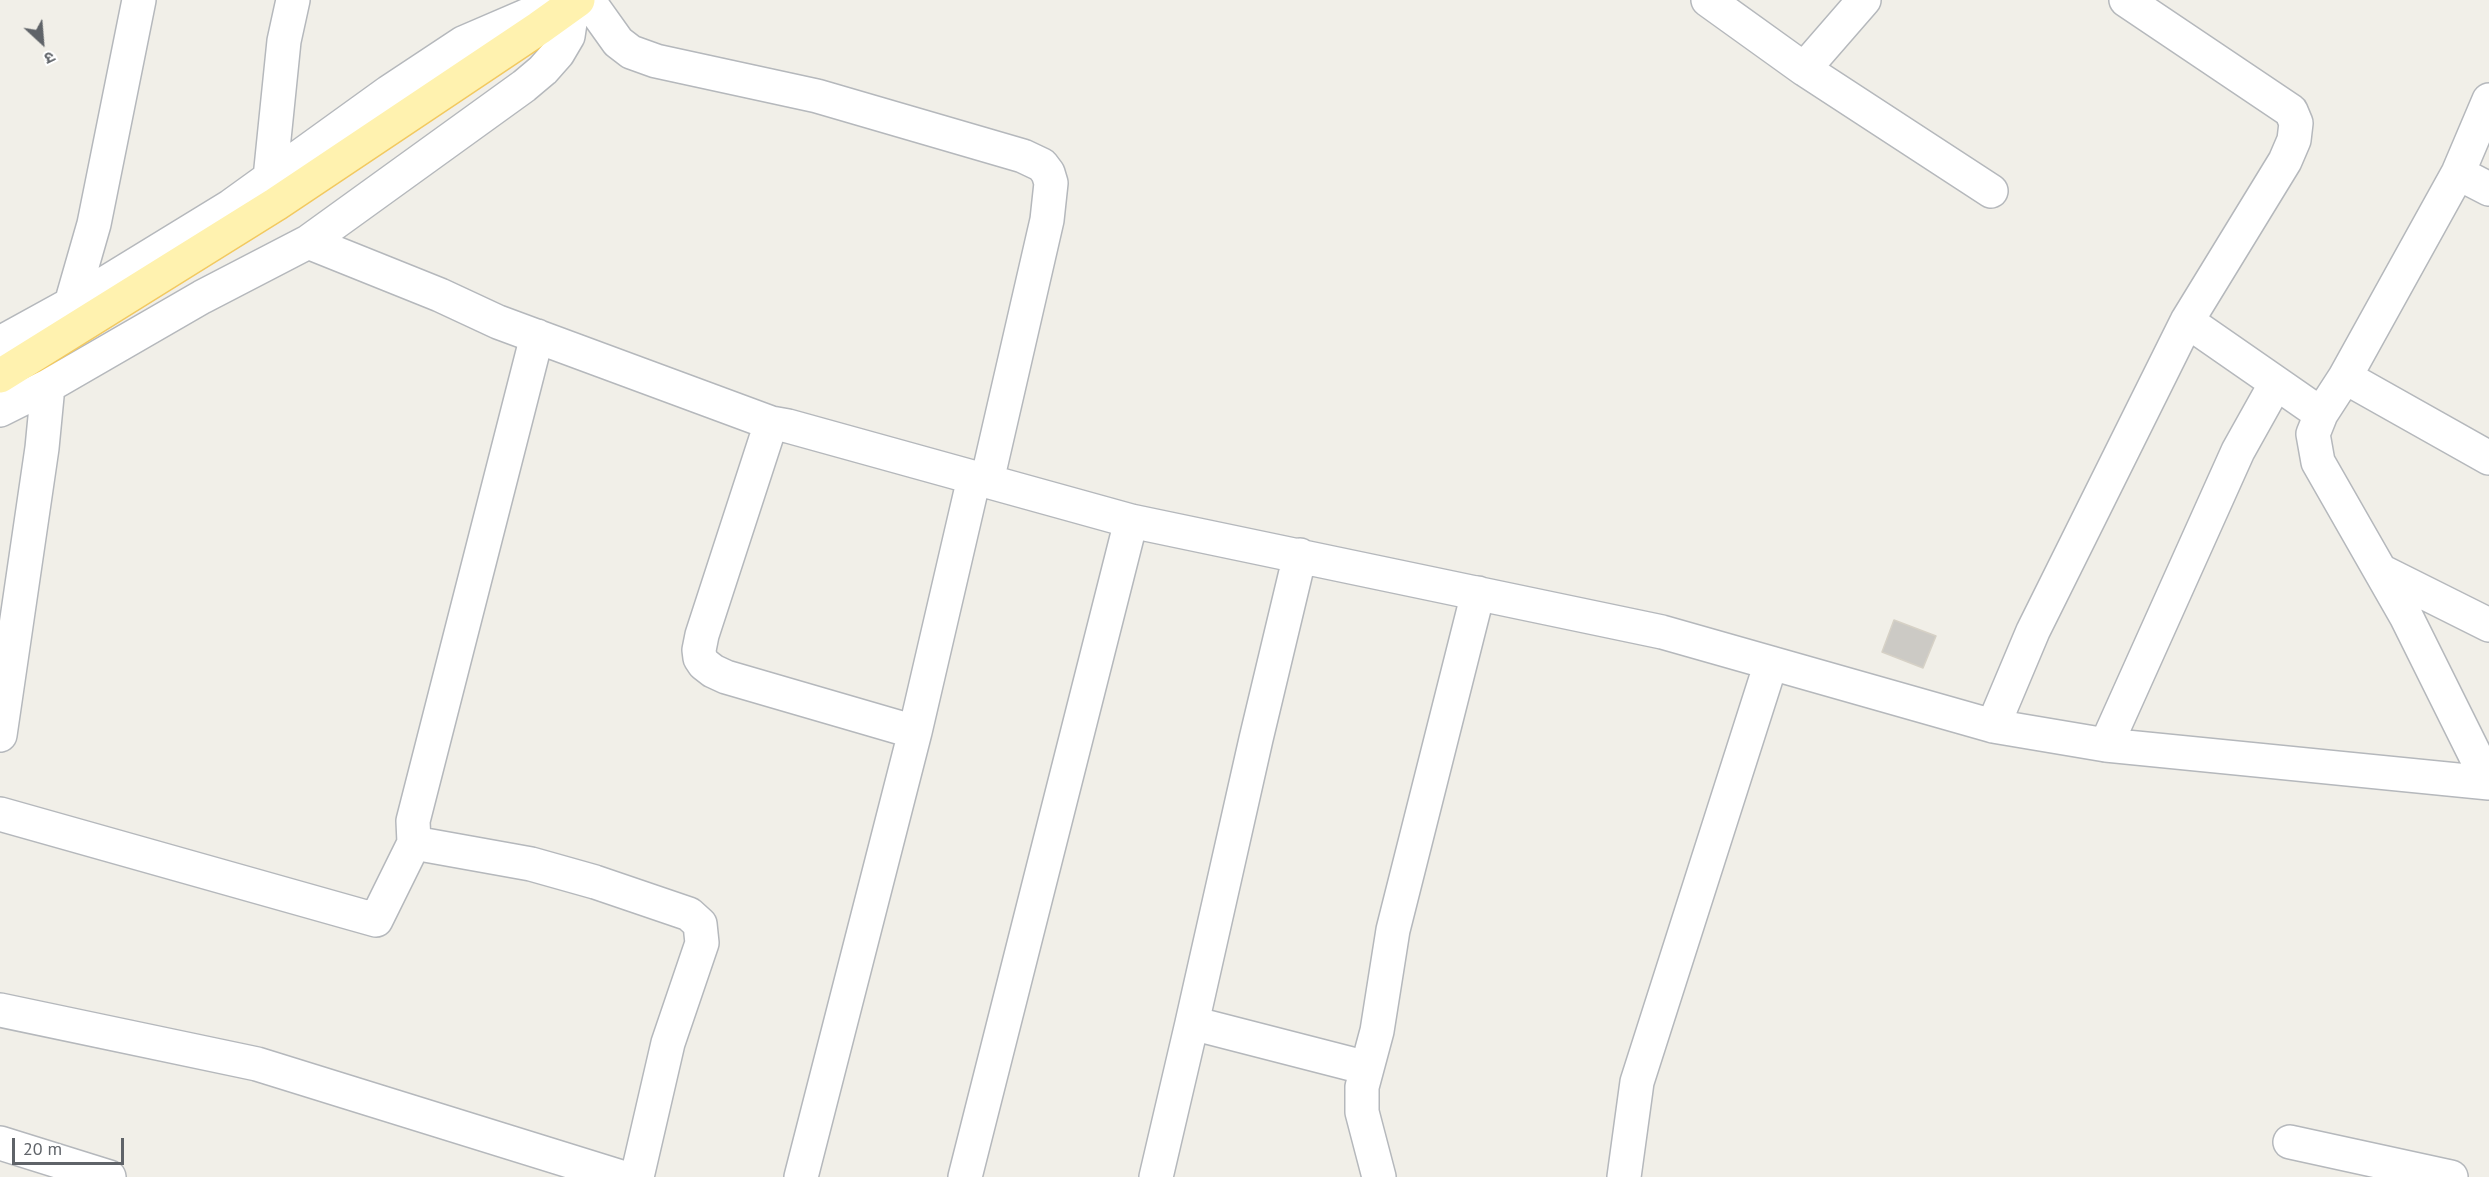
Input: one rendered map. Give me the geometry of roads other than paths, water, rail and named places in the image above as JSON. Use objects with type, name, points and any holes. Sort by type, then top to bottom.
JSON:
[{"type":"main road","points":[[0,376],[276,204],[580,1]]},
{"type":"street","points":[[71,304],[94,224],[139,0]]},
{"type":"street","points":[[270,178],[284,41],[293,0]]},
{"type":"street","points":[[1708,0],[1804,69],[1991,191]]},
{"type":"street","points":[[1804,69],[1864,0]]},
{"type":"street","points":[[1993,726],[2033,631],[2187,321],[2285,161],[2294,140],[2296,123],[2291,111],[2126,0]]},
{"type":"street","points":[[0,343],[71,304],[231,206],[389,92],[464,43],[528,15],[580,1]]},
{"type":"street","points":[[0,410],[48,386],[202,297],[308,242],[543,70],[558,53],[568,36],[580,1]]},
{"type":"street","points":[[580,1],[618,42],[631,52],[656,61],[817,96],[1023,156],[1042,165],[1052,183],[1047,220],[801,1177]]},
{"type":"street","points":[[2489,100],[2458,173],[2345,377],[2321,414],[2313,434],[2318,462],[2383,572],[2425,651],[2489,783]]},
{"type":"street","points":[[2458,173],[2489,189]]},
{"type":"street","points":[[308,242],[440,295],[498,322],[771,423],[1131,521],[1662,632],[1993,726],[2106,745],[2489,783]]},
{"type":"street","points":[[2187,321],[2321,414]]},
{"type":"street","points":[[0,814],[376,920],[414,843],[413,821],[537,336]]},
{"type":"street","points":[[2345,377],[2489,458]]},
{"type":"street","points":[[2106,745],[2238,451],[2276,383]]},
{"type":"street","points":[[0,735],[42,448],[48,386]]},
{"type":"street","points":[[771,423],[702,635],[700,658],[713,671],[726,677],[915,732]]},
{"type":"street","points":[[965,1177],[1131,521]]},
{"type":"street","points":[[1156,1177],[1300,555]]},
{"type":"street","points":[[2383,572],[2489,625]]},
{"type":"street","points":[[1378,1177],[1362,1112],[1362,1088],[1377,1031],[1393,930],[1478,593]]},
{"type":"street","points":[[1624,1177],[1637,1082],[1771,663]]},
{"type":"street","points":[[414,843],[531,864],[595,882],[689,914],[700,924],[702,943],[668,1043],[637,1177]]},
{"type":"street","points":[[0,1010],[257,1064],[621,1177]]},
{"type":"street","points":[[1192,1023],[1367,1068]]},
{"type":"street","points":[[2290,1142],[2451,1177]]},
{"type":"street","points":[[0,1143],[109,1177]]}]
